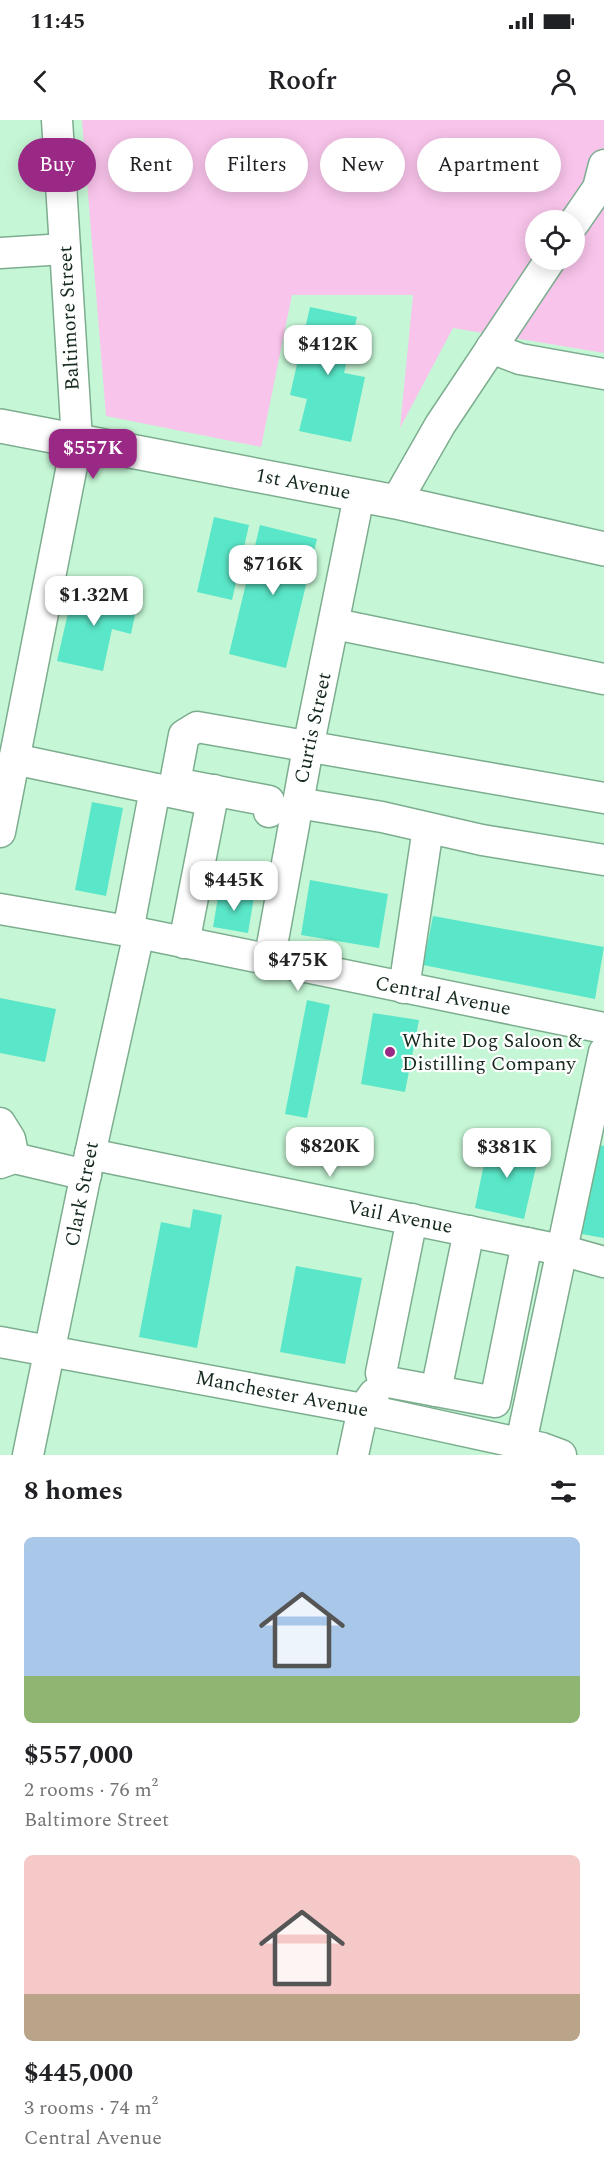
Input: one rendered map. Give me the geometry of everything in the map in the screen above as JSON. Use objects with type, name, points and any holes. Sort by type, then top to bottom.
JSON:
[{"type":"main road","name":"1st Avenue","points":[[0,426],[396,502],[604,549]]},
{"type":"street","name":"Baltimore Street","points":[[0,832],[11,743],[76,440],[57,120]]},
{"type":"street","points":[[583,210],[598,188],[604,165]]},
{"type":"street","points":[[0,253],[65,249]]},
{"type":"street","points":[[396,502],[440,425],[543,270]]},
{"type":"street","points":[[491,348],[520,359],[604,374]]},
{"type":"street","name":"Curtis Street","points":[[269,962],[288,811],[308,748],[335,624],[359,496]]},
{"type":"street","points":[[335,624],[604,679]]},
{"type":"street","points":[[213,795],[180,784],[176,777],[184,735],[197,727],[604,798]]},
{"type":"street","points":[[11,743],[155,789],[213,795],[288,811],[428,828],[482,840],[604,860]]},
{"type":"street","name":"Clark Street","points":[[28,1455],[51,1352],[134,932],[155,789]]},
{"type":"street","points":[[184,943],[213,795]]},
{"type":"street","points":[[404,988],[428,828]]},
{"type":"street","name":"Central Avenue","points":[[0,909],[134,932],[269,962],[604,1028]]},
{"type":"street","points":[[521,1443],[604,1052]]},
{"type":"street","points":[[0,1123],[10,1139],[7,1161]]},
{"type":"street","name":"Vail Avenue","points":[[7,1161],[88,1164],[412,1219],[561,1250],[604,1262]]},
{"type":"street","points":[[353,1455],[363,1409],[383,1381],[381,1373],[412,1219]]},
{"type":"street","points":[[436,1391],[469,1231]]},
{"type":"street","points":[[488,1436],[527,1243]]},
{"type":"street","name":"Manchester Avenue","points":[[0,1342],[363,1409],[521,1443],[561,1455]]},
{"type":"street","points":[[383,1381],[495,1402]]},
{"type":"shaded area","points":[[82,120],[604,120],[604,353],[453,328],[400,428],[413,295],[292,295],[261,447],[106,416],[88,192],[96,192],[96,138],[83,138]]},
{"type":"building","points":[[310,307],[357,317],[344,373],[365,377],[351,442],[299,431],[307,399],[290,395]]},
{"type":"building","points":[[214,517],[249,525],[232,600],[197,592]]},
{"type":"building","points":[[260,525],[317,539],[286,668],[229,654]]},
{"type":"building","points":[[74,587],[138,601],[131,634],[112,629],[103,671],[57,661]]},
{"type":"building","points":[[92,802],[123,808],[106,896],[75,890]]},
{"type":"building","points":[[310,880],[388,894],[379,948],[301,935]]},
{"type":"building","points":[[219,891],[254,897],[248,933],[213,927]]},
{"type":"building","points":[[433,916],[604,947],[595,999],[423,965]]},
{"type":"building","points":[[0,998],[56,1009],[45,1062],[0,1053]]},
{"type":"building","points":[[307,1000],[330,1005],[307,1118],[285,1114]]},
{"type":"building","name":"White Dog Saloon & Distilling Company","points":[[373,1013],[419,1020],[405,1092],[361,1084]]},
{"type":"building","points":[[489,1139],[540,1150],[524,1219],[475,1208]]},
{"type":"building","points":[[594,1144],[604,1146],[604,1238],[576,1233]]},
{"type":"building","points":[[193,1209],[222,1215],[197,1348],[139,1337],[161,1222],[190,1228]]},
{"type":"building","points":[[296,1266],[362,1278],[345,1364],[280,1352]]},
{"type":"place","name":"White Dog Saloon & Distilling Company","points":[[390,1052]]}]
